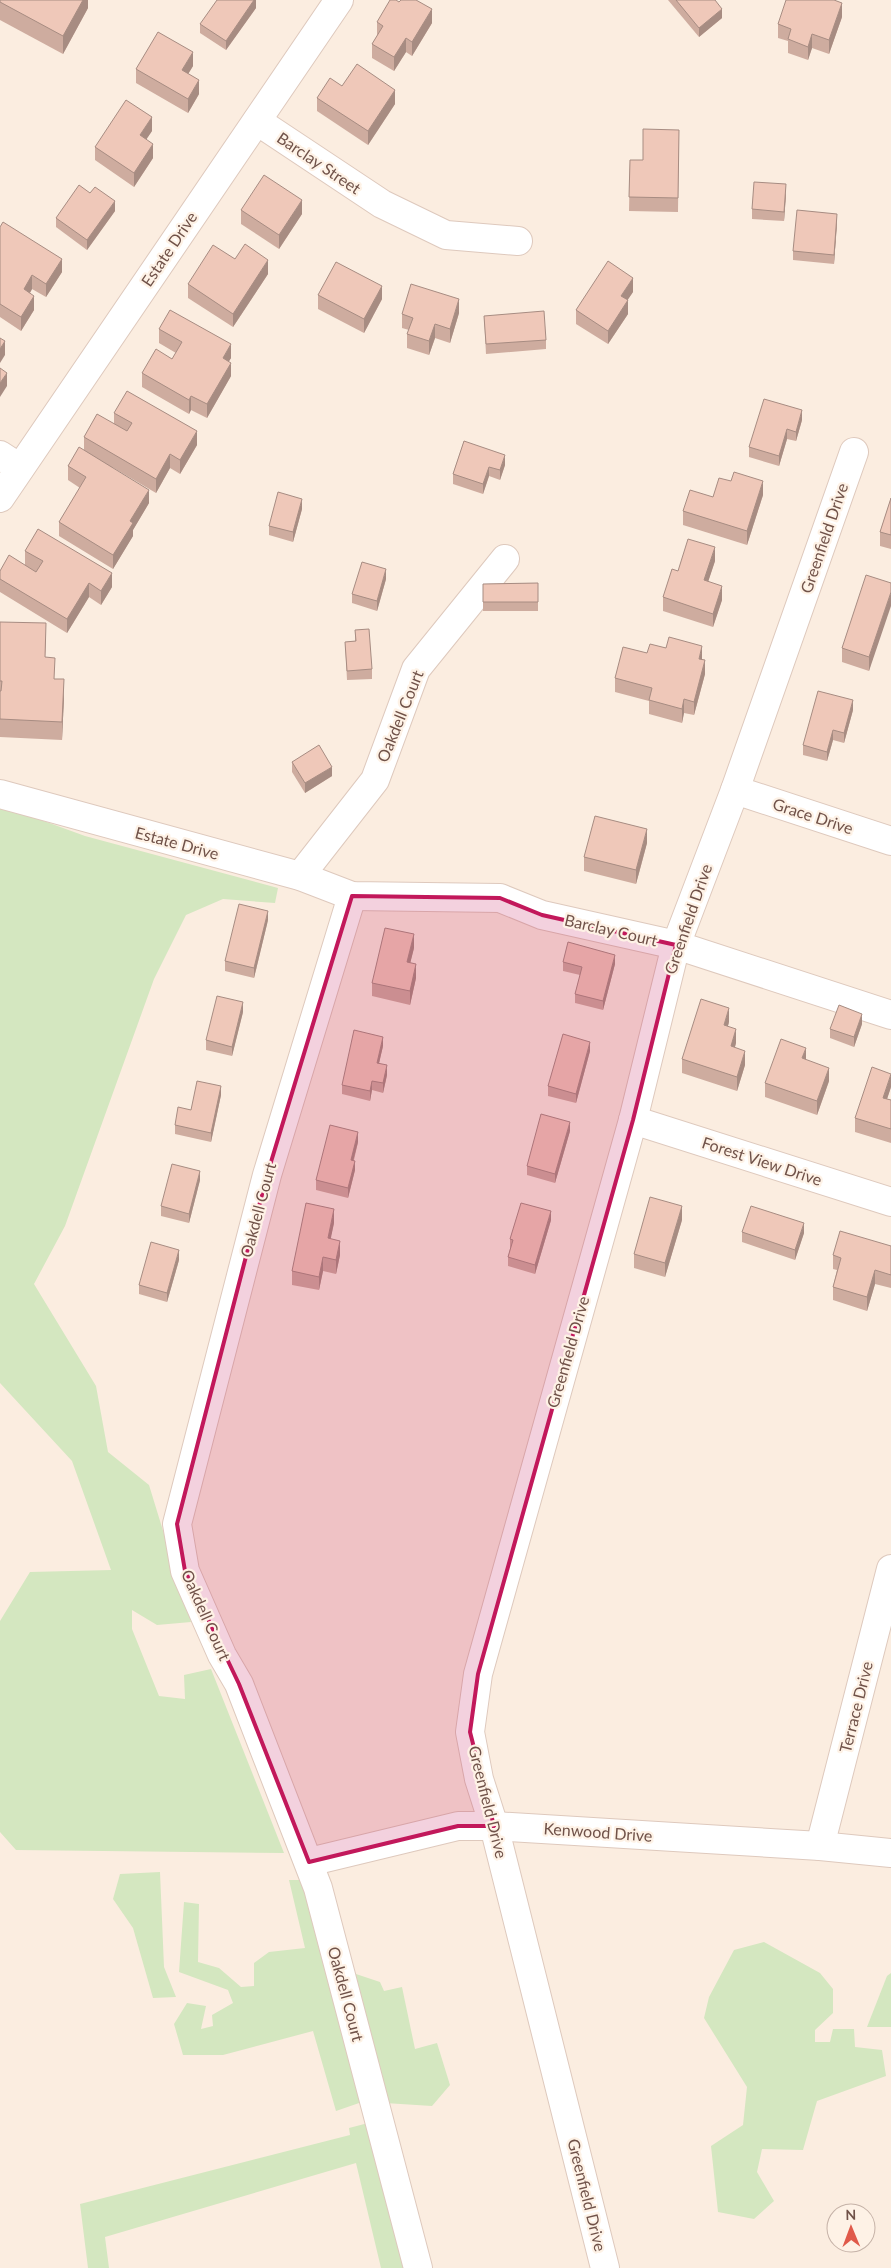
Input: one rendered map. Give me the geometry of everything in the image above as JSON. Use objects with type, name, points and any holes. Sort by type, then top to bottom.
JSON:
[{"type":"street","name":"Estate Drive","points":[[0,498],[10,461],[257,121],[339,0]]},
{"type":"street","name":"Barclay Street","points":[[257,121],[382,204],[446,235],[518,241]]},
{"type":"street","name":"Greenfield Drive","points":[[605,2268],[494,1826],[479,1779],[470,1732],[478,1674],[633,1120],[676,945],[735,790],[854,452]]},
{"type":"street","name":"Oakdell Court","points":[[300,876],[375,780],[416,669],[505,559]]},
{"type":"street","name":"Grace Drive","points":[[735,790],[891,841]]},
{"type":"street","name":"Estate Drive","points":[[0,794],[300,876],[352,896]]},
{"type":"street","name":"Oakdell Court","points":[[352,896],[267,1176],[177,1524],[185,1571],[222,1655],[239,1684],[318,1888],[418,2268]]},
{"type":"street","name":"Barclay Court","points":[[352,896],[500,898],[542,915],[676,945],[891,1015]]},
{"type":"street","name":"Forest View Drive","points":[[633,1120],[891,1202]]},
{"type":"street","name":"Terrace Drive","points":[[820,1846],[891,1569]]},
{"type":"street","name":"Kenwood Drive","points":[[309,1862],[458,1826],[494,1826],[820,1846],[891,1854]]},
{"type":"highlighted area","points":[[352,896],[500,898],[542,915],[676,945],[633,1120],[478,1674],[470,1732],[494,1826],[458,1826],[309,1862],[239,1684],[185,1571],[177,1524],[267,1175]]},
{"type":"green space","points":[[0,805],[85,836],[278,888],[275,903],[223,899],[186,915],[154,979],[65,1226],[34,1284],[96,1386],[108,1452],[149,1485],[191,1622],[157,1625],[132,1610],[132,1629],[159,1696],[185,1699],[184,1675],[211,1669],[284,1853],[16,1850],[0,1832],[0,1621],[30,1572],[111,1570],[72,1461],[0,1383]]},
{"type":"green space","points":[[160,1872],[164,1967],[176,1997],[153,1998],[133,1928],[113,1899],[120,1874]]},
{"type":"green space","points":[[289,1880],[306,1880],[362,2102],[336,2111],[313,2031],[223,2055],[183,2055],[174,2024],[187,2003],[206,2006],[201,2029],[213,2026],[212,2015],[233,2003],[228,1990],[179,1972],[184,1902],[199,1904],[198,1962],[219,1968],[241,1987],[254,1986],[254,1963],[269,1952],[305,1948]]},
{"type":"green space","points":[[764,1942],[820,1973],[833,1989],[833,2013],[815,2030],[815,2042],[830,2042],[833,2029],[854,2029],[855,2047],[882,2050],[886,2076],[817,2101],[803,2150],[762,2149],[757,2172],[774,2201],[754,2219],[718,2212],[711,2146],[743,2125],[747,2087],[704,2018],[709,1997],[734,1950]]},
{"type":"green space","points":[[353,1973],[380,1982],[384,1991],[402,1987],[415,2049],[437,2043],[450,2085],[432,2106],[385,2103]]},
{"type":"green space","points":[[891,1973],[891,2027],[867,2027],[887,1976]]},
{"type":"green space","points":[[372,2122],[408,2268],[381,2268],[356,2163],[105,2237],[109,2268],[88,2268],[80,2204],[350,2135],[349,2128]]},
{"type":"building","points":[[0,0],[83,0],[63,36],[0,2]]},
{"type":"building","points":[[217,0],[254,0],[226,41],[200,24]]},
{"type":"building","points":[[390,0],[399,2],[401,0],[416,0],[432,9],[412,42],[406,38],[394,57],[372,44],[383,26],[377,22]]},
{"type":"building","points":[[676,0],[715,0],[722,9],[699,28]]},
{"type":"building","points":[[786,0],[834,0],[842,3],[829,40],[812,34],[808,47],[788,39],[791,29],[778,24]]},
{"type":"building","points":[[158,32],[193,52],[182,70],[199,80],[188,99],[136,69]]},
{"type":"building","points":[[357,64],[395,90],[368,131],[317,98],[330,78],[342,86]]},
{"type":"building","points":[[126,100],[152,117],[140,135],[153,144],[134,173],[95,147]]},
{"type":"building","points":[[643,129],[679,130],[678,198],[629,197],[630,160],[643,160]]},
{"type":"building","points":[[264,175],[302,200],[279,235],[241,210]]},
{"type":"building","points":[[754,182],[786,184],[784,212],[752,209]]},
{"type":"building","points":[[79,185],[90,193],[95,187],[115,201],[87,240],[56,218]]},
{"type":"building","points":[[797,210],[837,214],[834,255],[793,251]]},
{"type":"building","points":[[3,222],[62,259],[46,284],[32,275],[24,289],[34,296],[21,317],[0,304],[0,227]]},
{"type":"building","points":[[245,244],[268,260],[233,314],[188,284],[213,245],[235,259]]},
{"type":"building","points":[[608,261],[633,278],[621,296],[628,300],[608,331],[576,310]]},
{"type":"building","points":[[336,262],[382,286],[364,319],[318,295]]},
{"type":"building","points":[[411,284],[459,299],[450,329],[435,324],[429,341],[407,334],[413,318],[402,314]]},
{"type":"building","points":[[170,310],[231,344],[223,358],[231,363],[207,404],[191,396],[189,400],[142,373],[156,349],[172,359],[182,342],[159,329]]},
{"type":"building","points":[[544,311],[546,340],[486,344],[484,316]]},
{"type":"building","points":[[0,338],[5,341],[0,349]]},
{"type":"building","points":[[0,368],[7,373],[0,383]]},
{"type":"building","points":[[127,391],[197,431],[180,460],[170,454],[156,479],[84,437],[97,414],[127,431],[132,423],[114,413]]},
{"type":"building","points":[[764,399],[802,410],[796,432],[787,429],[779,456],[749,447]]},
{"type":"building","points":[[464,441],[505,455],[500,470],[489,467],[483,484],[453,474]]},
{"type":"building","points":[[79,447],[149,490],[130,521],[133,523],[113,555],[59,522],[86,477],[68,466]]},
{"type":"building","points":[[734,472],[763,481],[747,531],[683,511],[690,490],[713,497],[719,478],[731,481]]},
{"type":"building","points":[[278,492],[302,499],[293,532],[269,526]]},
{"type":"building","points":[[891,498],[891,535],[880,532]]},
{"type":"building","points":[[38,529],[112,573],[101,591],[89,583],[67,619],[0,579],[0,571],[9,555],[36,572],[43,561],[25,551]]},
{"type":"building","points":[[688,539],[715,547],[704,580],[722,586],[713,614],[663,597],[672,569],[678,571]]},
{"type":"building","points":[[362,562],[386,569],[377,601],[352,594]]},
{"type":"building","points":[[866,575],[891,583],[891,592],[869,657],[842,648]]},
{"type":"building","points":[[538,583],[538,602],[483,602],[483,584]]},
{"type":"building","points":[[0,622],[46,623],[45,657],[55,658],[54,679],[64,679],[62,722],[0,719],[2,681],[0,681]]},
{"type":"building","points":[[369,629],[372,669],[347,671],[345,642],[356,641],[355,630]]},
{"type":"building","points":[[669,637],[702,646],[699,659],[705,660],[694,702],[684,699],[682,709],[649,700],[652,688],[615,678],[623,647],[647,653],[650,644],[666,648]]},
{"type":"building","points":[[818,691],[853,700],[844,733],[833,730],[827,752],[803,745]]},
{"type":"building","points":[[319,745],[332,767],[305,783],[292,762]]},
{"type":"building","points":[[595,816],[647,829],[636,870],[584,857]]},
{"type":"building","points":[[239,904],[268,911],[254,968],[225,961]]},
{"type":"building","points":[[385,928],[414,934],[407,962],[416,964],[410,991],[372,983]]},
{"type":"building","points":[[568,942],[615,955],[603,1001],[575,994],[582,967],[563,962]]},
{"type":"building","points":[[217,996],[243,1002],[232,1047],[206,1040]]},
{"type":"building","points":[[701,999],[729,1008],[724,1025],[736,1029],[731,1046],[745,1051],[737,1077],[682,1059]]},
{"type":"building","points":[[839,1005],[862,1014],[854,1037],[830,1029]]},
{"type":"building","points":[[354,1030],[383,1037],[377,1063],[387,1065],[383,1083],[372,1081],[370,1091],[342,1085]]},
{"type":"building","points":[[563,1034],[590,1042],[576,1094],[548,1086]]},
{"type":"building","points":[[781,1039],[806,1048],[802,1058],[829,1068],[817,1101],[765,1083]]},
{"type":"building","points":[[872,1067],[891,1074],[883,1098],[891,1100],[891,1129],[855,1118]]},
{"type":"building","points":[[197,1081],[221,1086],[211,1133],[175,1125],[178,1107],[191,1110]]},
{"type":"building","points":[[541,1114],[570,1122],[555,1174],[527,1166]]},
{"type":"building","points":[[330,1125],[358,1132],[351,1160],[355,1161],[348,1188],[316,1180]]},
{"type":"building","points":[[172,1164],[200,1171],[189,1214],[161,1206]]},
{"type":"building","points":[[650,1197],[682,1206],[665,1263],[634,1254]]},
{"type":"building","points":[[306,1203],[334,1209],[328,1238],[340,1241],[336,1260],[323,1257],[319,1277],[292,1271]]},
{"type":"building","points":[[521,1203],[551,1211],[535,1265],[508,1257],[513,1240],[510,1239]]},
{"type":"building","points":[[751,1206],[804,1223],[795,1250],[742,1232]]},
{"type":"building","points":[[840,1231],[891,1246],[891,1275],[875,1270],[867,1297],[833,1287],[841,1258],[833,1255]]},
{"type":"building","points":[[151,1242],[179,1250],[167,1293],[139,1285]]}]
